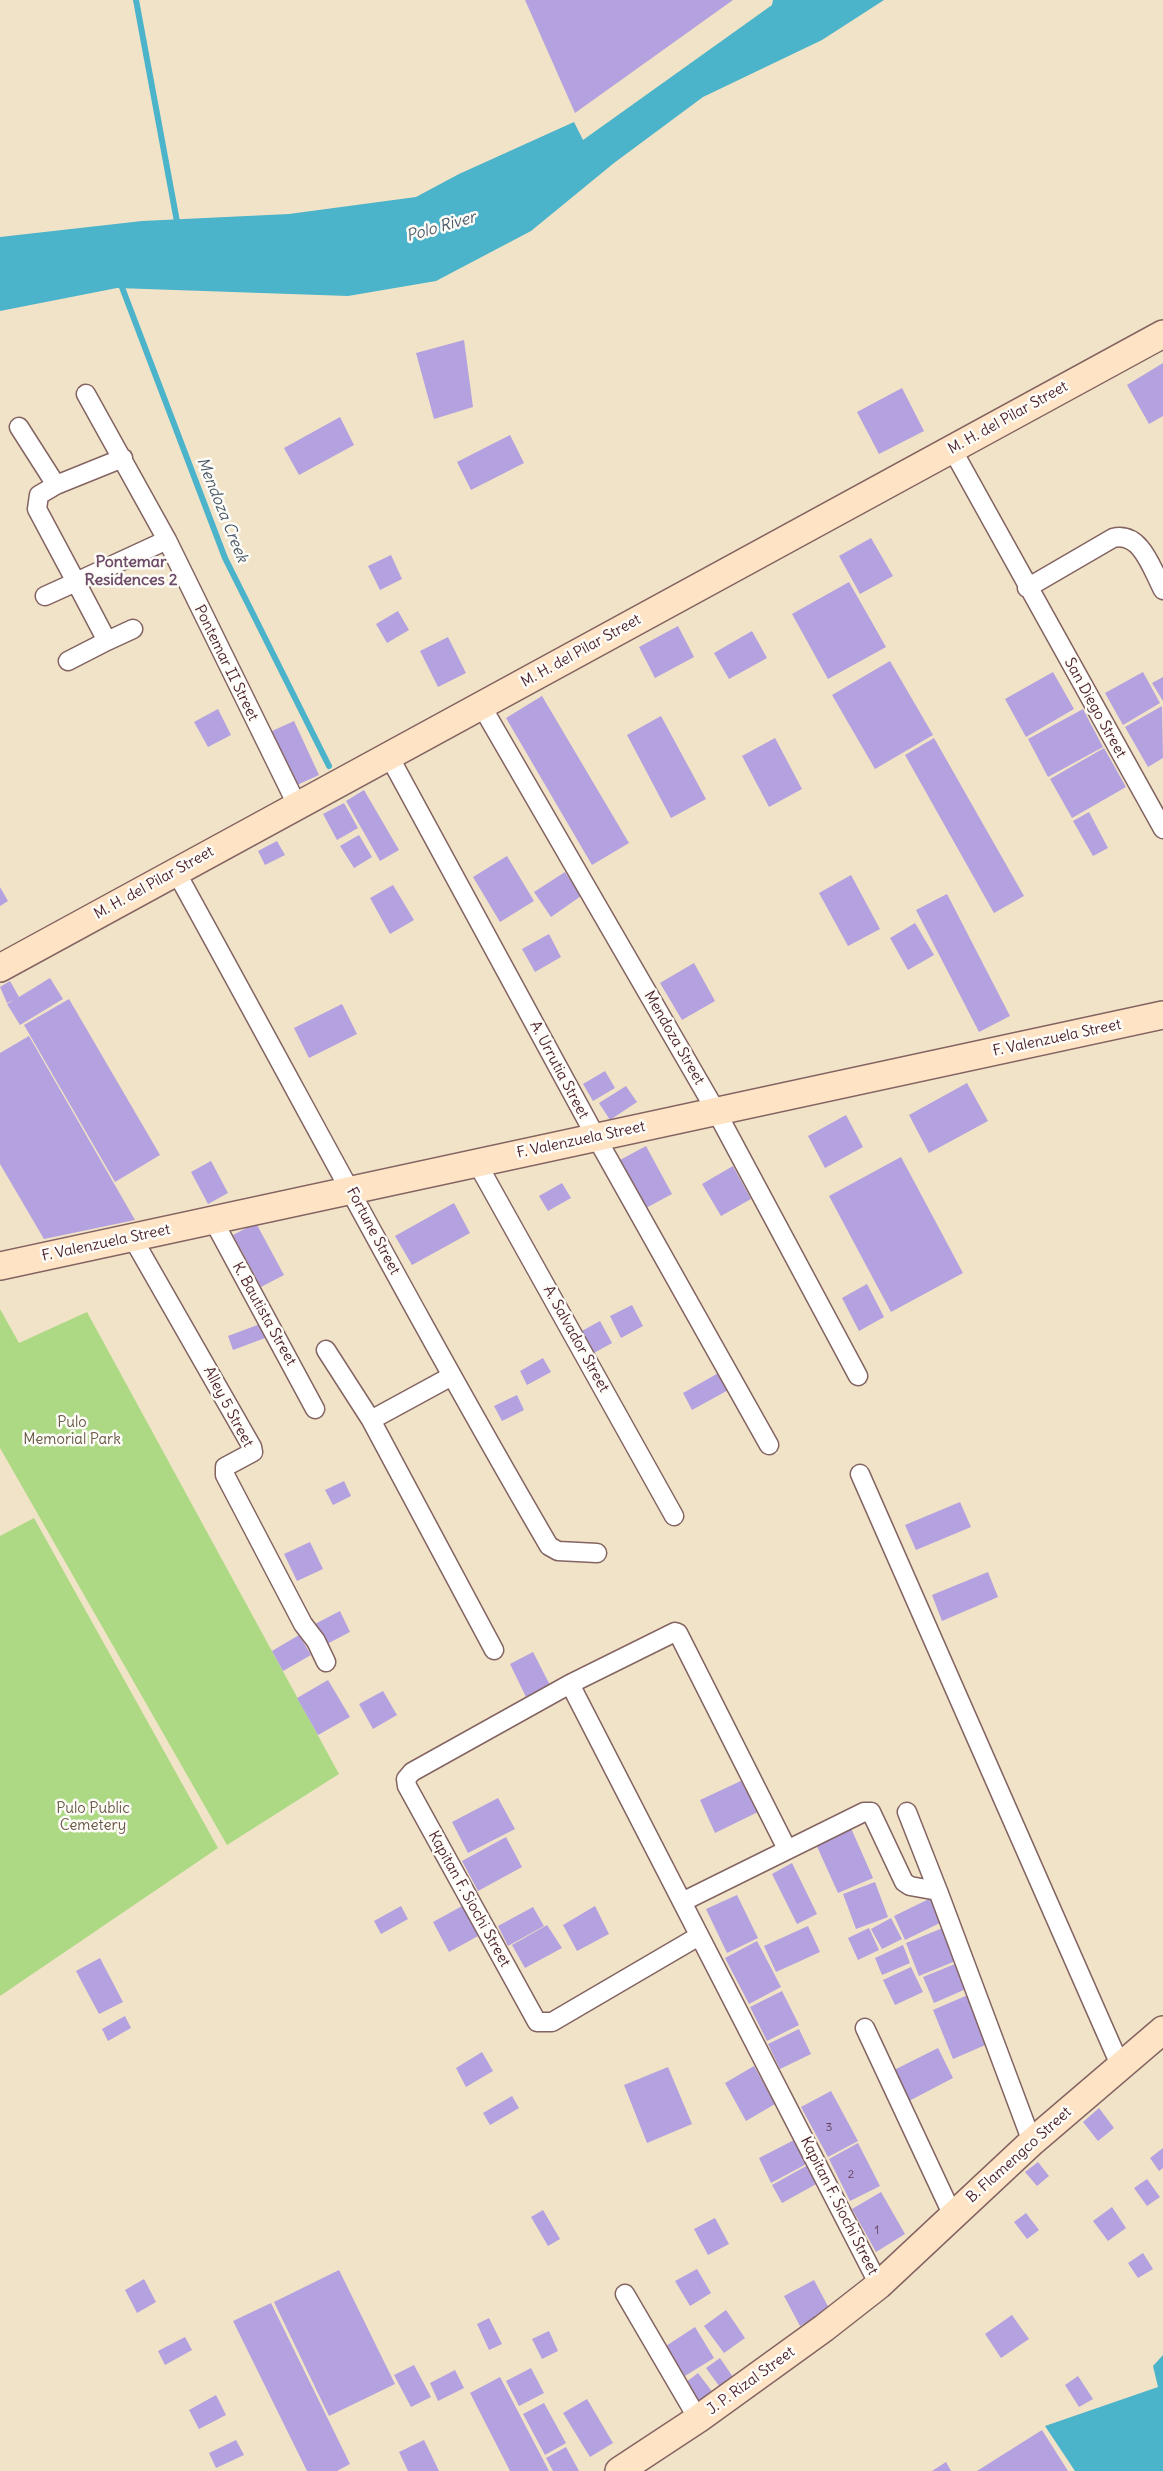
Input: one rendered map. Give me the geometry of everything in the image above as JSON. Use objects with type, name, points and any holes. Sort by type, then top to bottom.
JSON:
[{"type":"main road","name":"M. H. del Pilar Street","points":[[0,968],[175,870],[389,756],[1163,334]]},
{"type":"main road","name":"F. Valenzuela Street","points":[[0,1266],[1163,1015]]},
{"type":"main road","name":"B. Flamengco Street","points":[[879,2285],[1032,2142],[1163,2030]]},
{"type":"main road","name":"J. P. Rizal Street","points":[[619,2471],[698,2419],[879,2285]]},
{"type":"street","name":"Pontemar II Street","points":[[86,394],[167,540],[297,805]]},
{"type":"street","points":[[19,427],[56,485]]},
{"type":"street","name":"San Diego Street","points":[[952,449],[1163,829]]},
{"type":"street","points":[[107,641],[37,509],[39,495],[56,485],[123,458]]},
{"type":"street","points":[[1028,588],[1120,536],[1138,545],[1163,590]]},
{"type":"street","points":[[45,596],[167,540]]},
{"type":"street","points":[[68,660],[133,629]]},
{"type":"street","name":"Mendoza Street","points":[[482,705],[716,1111],[858,1376]]},
{"type":"street","name":"A. Urrutia Street","points":[[389,756],[596,1137],[769,1445]]},
{"type":"street","name":"Fortune Street","points":[[175,870],[352,1190],[450,1377],[549,1546],[558,1551],[597,1553]]},
{"type":"street","name":"A. Salvador Street","points":[[477,1163],[674,1516]]},
{"type":"street","name":"K. Bautista Street","points":[[213,1220],[315,1409]]},
{"type":"street","name":"Alley 5 Street","points":[[132,1237],[252,1447],[253,1452],[225,1467],[225,1475],[303,1624],[316,1641],[326,1662]]},
{"type":"street","points":[[326,1350],[371,1420],[494,1650]]},
{"type":"street","points":[[371,1420],[450,1377]]},
{"type":"street","points":[[860,1474],[1120,2065]]},
{"type":"street","name":"Kapitan F. Siochi Street","points":[[699,1936],[552,2022],[537,2022],[407,1786],[406,1779],[412,1772],[570,1684],[670,1633],[678,1633],[787,1849]]},
{"type":"street","name":"Kapitan F. Siochi Street","points":[[570,1684],[879,2285]]},
{"type":"street","points":[[682,1902],[868,1811],[871,1812],[904,1882],[910,1886],[939,1891]]},
{"type":"street","points":[[907,1812],[939,1891],[1032,2142]]},
{"type":"street","points":[[865,2028],[953,2216]]},
{"type":"street","points":[[625,2294],[698,2419]]},
{"type":"green space","name":"Pulo Memorial Park","points":[[0,1309],[19,1343],[87,1312],[339,1774],[227,1845],[0,1448]]},
{"type":"green space","name":"Pulo Public Cemetery","points":[[34,1518],[218,1848],[0,1996],[0,1536]]},
{"type":"water","name":"Polo River","points":[[773,0],[884,0],[822,40],[703,97],[614,163],[531,231],[436,281],[348,296],[117,288],[0,311],[0,237],[142,221],[289,214],[416,197],[459,174],[574,122],[583,140],[772,5]]},
{"type":"water","points":[[1163,2355],[1163,2471],[1075,2471],[1045,2426],[1158,2387],[1153,2366]]},
{"type":"building","points":[[525,0],[733,0],[575,113]]},
{"type":"building","points":[[464,340],[473,407],[434,419],[416,353]]},
{"type":"building","points":[[1163,363],[1163,416],[1149,424],[1127,385]]},
{"type":"building","points":[[902,388],[924,431],[879,454],[857,412]]},
{"type":"building","points":[[340,417],[354,445],[299,475],[284,448]]},
{"type":"building","points":[[510,435],[524,463],[471,490],[457,462]]},
{"type":"building","points":[[871,538],[893,576],[860,594],[839,556]]},
{"type":"building","points":[[391,555],[402,579],[380,590],[368,566]]},
{"type":"building","points":[[849,582],[886,647],[828,679],[792,614]]},
{"type":"building","points":[[398,611],[409,630],[387,643],[376,624]]},
{"type":"building","points":[[678,626],[694,657],[655,678],[639,647]]},
{"type":"building","points":[[752,631],[767,658],[729,679],[714,653]]},
{"type":"building","points":[[448,637],[466,673],[438,687],[420,651]]},
{"type":"building","points":[[890,661],[933,735],[875,769],[832,695]]},
{"type":"building","points":[[1053,672],[1074,709],[1026,737],[1005,699]]},
{"type":"building","points":[[1143,672],[1160,703],[1123,725],[1105,693]]},
{"type":"building","points":[[1163,677],[1163,701],[1152,683]]},
{"type":"building","points":[[542,696],[629,843],[592,865],[506,718]]},
{"type":"building","points":[[1162,706],[1163,758],[1148,767],[1125,727]]},
{"type":"building","points":[[218,709],[231,735],[208,747],[194,722]]},
{"type":"building","points":[[1083,709],[1103,747],[1048,777],[1028,739]]},
{"type":"building","points":[[661,716],[706,799],[671,818],[627,735]]},
{"type":"building","points":[[294,721],[319,775],[297,785],[272,731]]},
{"type":"building","points":[[775,738],[802,789],[769,807],[742,756]]},
{"type":"building","points":[[934,738],[1024,896],[994,913],[905,755]]},
{"type":"building","points":[[1104,748],[1126,787],[1072,818],[1050,779]]},
{"type":"building","points":[[364,790],[399,850],[380,861],[346,801]]},
{"type":"building","points":[[344,803],[358,828],[337,840],[323,814]]},
{"type":"building","points":[[1089,812],[1108,848],[1093,856],[1073,821]]},
{"type":"building","points":[[359,835],[372,857],[354,868],[340,846]]},
{"type":"building","points":[[277,841],[285,855],[265,865],[258,851]]},
{"type":"building","points":[[507,856],[534,901],[500,922],[473,877]]},
{"type":"building","points":[[565,872],[581,896],[551,917],[534,892]]},
{"type":"building","points":[[851,875],[880,929],[848,946],[819,893]]},
{"type":"building","points":[[393,885],[414,920],[390,934],[370,898]]},
{"type":"building","points":[[0,887],[8,901],[0,906]]},
{"type":"building","points":[[947,894],[1010,1016],[979,1032],[916,910]]},
{"type":"building","points":[[915,923],[934,955],[908,970],[890,938]]},
{"type":"building","points":[[549,934],[561,957],[535,972],[522,949]]},
{"type":"building","points":[[694,963],[715,1001],[682,1020],[660,983]]},
{"type":"building","points":[[50,978],[63,999],[20,1025],[7,1004],[14,1000],[7,1003],[0,987],[10,981],[19,997]]},
{"type":"building","points":[[69,999],[160,1155],[115,1182],[24,1025]]},
{"type":"building","points":[[342,1004],[357,1034],[309,1058],[294,1028]]},
{"type":"building","points":[[29,1036],[135,1220],[44,1239],[0,1164],[0,1053]]},
{"type":"building","points":[[605,1071],[615,1088],[593,1101],[583,1084]]},
{"type":"building","points":[[967,1083],[988,1121],[929,1153],[909,1115]]},
{"type":"building","points":[[626,1086],[637,1102],[610,1120],[599,1103]]},
{"type":"building","points":[[846,1115],[863,1147],[825,1168],[808,1136]]},
{"type":"building","points":[[646,1146],[672,1194],[646,1208],[620,1160]]},
{"type":"building","points":[[901,1157],[963,1273],[891,1312],[829,1196]]},
{"type":"building","points":[[211,1161],[228,1193],[208,1204],[191,1172]]},
{"type":"building","points":[[733,1166],[751,1199],[721,1216],[702,1184]]},
{"type":"building","points":[[562,1183],[571,1198],[548,1211],[539,1196]]},
{"type":"building","points":[[454,1203],[470,1233],[412,1265],[395,1236]]},
{"type":"building","points":[[256,1223],[284,1275],[261,1287],[233,1235]]},
{"type":"building","points":[[867,1284],[884,1317],[859,1331],[842,1298]]},
{"type":"building","points":[[632,1305],[643,1326],[621,1338],[610,1316]]},
{"type":"building","points":[[600,1321],[612,1343],[592,1354],[580,1332]]},
{"type":"building","points":[[260,1324],[265,1338],[233,1350],[228,1336]]},
{"type":"building","points":[[543,1358],[551,1372],[527,1385],[520,1371]]},
{"type":"building","points":[[722,1371],[732,1388],[692,1410],[683,1393]]},
{"type":"building","points":[[517,1395],[524,1410],[502,1421],[494,1406]]},
{"type":"building","points":[[344,1481],[351,1496],[333,1505],[325,1490]]},
{"type":"building","points":[[960,1502],[971,1527],[916,1550],[905,1525]]},
{"type":"building","points":[[310,1542],[323,1569],[297,1581],[284,1554]]},
{"type":"building","points":[[988,1572],[998,1597],[942,1621],[932,1595]]},
{"type":"building","points":[[340,1611],[350,1632],[325,1645],[315,1624]]},
{"type":"building","points":[[299,1635],[311,1655],[283,1671],[272,1651]]},
{"type":"building","points":[[533,1652],[551,1687],[527,1699],[510,1664]]},
{"type":"building","points":[[328,1680],[350,1717],[318,1735],[297,1698]]},
{"type":"building","points":[[383,1691],[397,1715],[373,1729],[359,1704]]},
{"type":"building","points":[[743,1780],[758,1812],[715,1833],[700,1800]]},
{"type":"building","points":[[498,1798],[515,1829],[468,1853],[452,1822]]},
{"type":"building","points":[[850,1826],[873,1878],[838,1893],[815,1842]]},
{"type":"building","points":[[506,1837],[522,1867],[478,1891],[462,1861]]},
{"type":"building","points":[[792,1863],[817,1914],[797,1924],[772,1874]]},
{"type":"building","points":[[875,1882],[888,1917],[856,1929],[843,1894]]},
{"type":"building","points":[[737,1895],[758,1938],[727,1953],[706,1909]]},
{"type":"building","points":[[933,1897],[944,1921],[905,1940],[894,1916]]},
{"type":"building","points":[[464,1905],[480,1935],[449,1952],[433,1922]]},
{"type":"building","points":[[401,1906],[408,1919],[381,1934],[374,1921]]},
{"type":"building","points":[[595,1906],[609,1934],[577,1951],[563,1925]]},
{"type":"building","points":[[533,1907],[544,1926],[508,1946],[498,1926]]},
{"type":"building","points":[[891,1918],[902,1939],[882,1949],[871,1929]]},
{"type":"building","points":[[547,1925],[562,1948],[525,1968],[512,1945]]},
{"type":"building","points":[[808,1926],[820,1952],[776,1972],[764,1946]]},
{"type":"building","points":[[945,1927],[958,1960],[919,1976],[906,1943]]},
{"type":"building","points":[[869,1928],[879,1950],[858,1960],[848,1938]]},
{"type":"building","points":[[757,1941],[781,1987],[749,2004],[725,1958]]},
{"type":"building","points":[[903,1945],[910,1963],[882,1975],[875,1958]]},
{"type":"building","points":[[100,1958],[123,2002],[99,2014],[76,1971]]},
{"type":"building","points":[[955,1964],[966,1989],[934,2003],[923,1977]]},
{"type":"building","points":[[911,1967],[923,1992],[895,2005],[883,1980]]},
{"type":"building","points":[[782,1991],[799,2025],[767,2041],[750,2007]]},
{"type":"building","points":[[970,1994],[990,2043],[953,2059],[933,2010]]},
{"type":"building","points":[[125,2016],[131,2028],[108,2041],[102,2029]]},
{"type":"building","points":[[799,2029],[811,2054],[780,2069],[768,2044]]},
{"type":"building","points":[[938,2048],[953,2078],[909,2101],[894,2070]]},
{"type":"building","points":[[482,2052],[493,2071],[466,2087],[456,2068]]},
{"type":"building","points":[[754,2066],[775,2104],[746,2121],[725,2083]]},
{"type":"building","points":[[668,2067],[692,2124],[647,2143],[624,2085]]},
{"type":"building","points":[[831,2091],[858,2141],[828,2157],[801,2107]]},
{"type":"building","points":[[512,2096],[519,2108],[490,2125],[483,2113]]},
{"type":"building","points":[[1099,2108],[1114,2128],[1098,2141],[1083,2122]]},
{"type":"building","points":[[798,2138],[810,2162],[771,2183],[759,2158]]},
{"type":"building","points":[[858,2143],[880,2186],[850,2201],[829,2159]]},
{"type":"building","points":[[1163,2148],[1163,2168],[1159,2171],[1150,2158]]},
{"type":"building","points":[[1038,2162],[1049,2176],[1037,2186],[1025,2172]]},
{"type":"building","points":[[808,2165],[818,2183],[782,2203],[772,2185]]},
{"type":"building","points":[[1147,2179],[1160,2197],[1147,2206],[1134,2188]]},
{"type":"building","points":[[881,2192],[905,2234],[876,2252],[852,2209]]},
{"type":"building","points":[[1112,2207],[1126,2228],[1108,2241],[1093,2221]]},
{"type":"building","points":[[543,2210],[560,2239],[548,2246],[531,2217]]},
{"type":"building","points":[[1026,2213],[1039,2230],[1027,2239],[1014,2222]]},
{"type":"building","points":[[715,2218],[729,2244],[708,2255],[694,2229]]},
{"type":"building","points":[[1143,2253],[1153,2269],[1138,2278],[1128,2263]]},
{"type":"building","points":[[697,2269],[711,2293],[690,2306],[675,2281]]},
{"type":"building","points":[[339,2270],[395,2384],[329,2416],[274,2302]]},
{"type":"building","points":[[144,2279],[156,2302],[137,2313],[125,2290]]},
{"type":"building","points":[[814,2280],[830,2310],[800,2326],[784,2296]]},
{"type":"building","points":[[271,2303],[350,2464],[337,2471],[307,2471],[233,2321]]},
{"type":"building","points":[[726,2310],[745,2338],[724,2353],[704,2326]]},
{"type":"building","points":[[1012,2315],[1029,2339],[1001,2358],[985,2334]]},
{"type":"building","points":[[489,2318],[502,2344],[489,2350],[477,2324]]},
{"type":"building","points":[[695,2327],[714,2358],[685,2376],[666,2346]]},
{"type":"building","points":[[549,2331],[558,2351],[542,2359],[532,2339]]},
{"type":"building","points":[[185,2337],[192,2350],[165,2365],[158,2351]]},
{"type":"building","points":[[720,2358],[735,2380],[722,2390],[706,2368]]},
{"type":"building","points":[[414,2365],[431,2397],[411,2407],[394,2375]]},
{"type":"building","points":[[531,2368],[544,2393],[519,2406],[506,2381]]},
{"type":"building","points":[[455,2370],[464,2388],[438,2401],[430,2383]]},
{"type":"building","points":[[698,2373],[714,2394],[700,2404],[685,2383]]},
{"type":"building","points":[[1078,2376],[1093,2399],[1079,2407],[1065,2385]]},
{"type":"building","points":[[500,2377],[549,2471],[510,2471],[470,2393]]},
{"type":"building","points":[[216,2395],[226,2415],[199,2429],[189,2410]]},
{"type":"building","points":[[587,2399],[613,2443],[590,2457],[563,2413]]},
{"type":"building","points":[[544,2403],[566,2443],[545,2455],[523,2414]]},
{"type":"building","points":[[1042,2430],[1068,2471],[977,2471]]},
{"type":"building","points":[[236,2440],[244,2455],[216,2468],[209,2453]]},
{"type":"building","points":[[424,2440],[439,2471],[408,2471],[399,2452]]},
{"type":"building","points":[[566,2447],[579,2471],[553,2471],[546,2458]]},
{"type":"building","points":[[946,2462],[951,2471],[932,2471]]},
{"type":"waterway","points":[[136,0],[178,227]]},
{"type":"waterway","name":"Mendoza Creek","points":[[120,282],[225,558],[329,766]]},
{"type":"district","name":"Pontemar Residences 2","points":[[131,571]]}]
